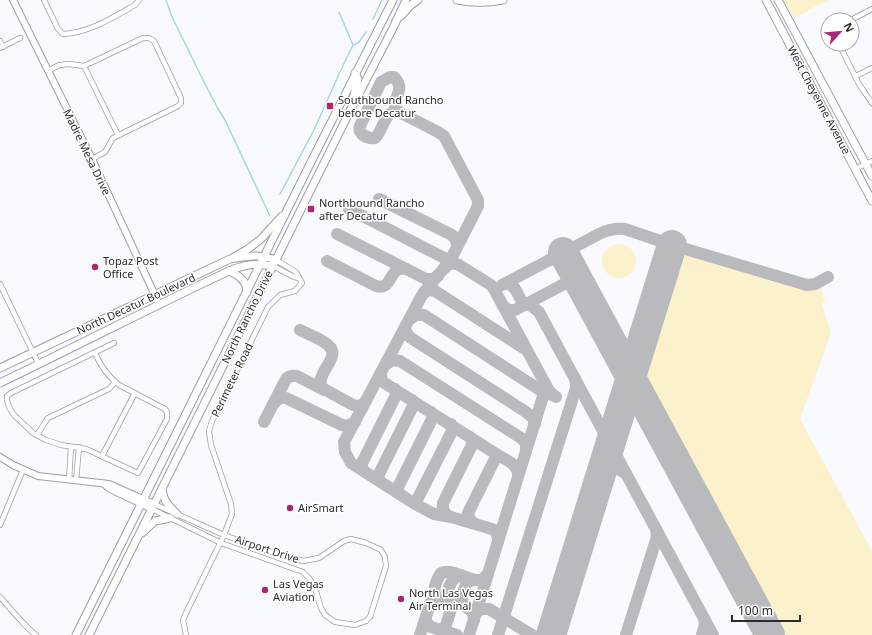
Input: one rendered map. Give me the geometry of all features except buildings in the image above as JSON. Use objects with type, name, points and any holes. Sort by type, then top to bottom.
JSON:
[{"type":"main road","name":"North Rancho Drive","points":[[76,635],[393,0]]},
{"type":"main road","name":"North Rancho Drive","points":[[89,635],[406,0]]},
{"type":"main road","points":[[393,28],[402,14],[418,0]]},
{"type":"main road","points":[[457,0],[484,3],[503,0]]},
{"type":"main road","name":"West Cheyenne Avenue","points":[[766,0],[872,201]]},
{"type":"main road","name":"West Cheyenne Avenue","points":[[778,0],[869,162],[872,176]]},
{"type":"main road","points":[[350,110],[358,82],[358,77],[355,74]]},
{"type":"main road","points":[[230,259],[248,249],[261,239],[288,208]]},
{"type":"main road","name":"North Decatur Boulevard","points":[[0,368],[230,259],[265,256],[274,263]]},
{"type":"main road","name":"North Decatur Boulevard","points":[[0,383],[229,271],[243,266],[274,263]]},
{"type":"main road","points":[[229,271],[236,273],[242,278],[247,286],[246,293]]},
{"type":"main road","points":[[55,357],[69,344],[82,338],[85,333],[83,329]]},
{"type":"main road","points":[[139,536],[155,521],[174,516],[165,501],[162,489]]},
{"type":"street","name":"Madre Mesa Drive","points":[[13,0],[92,159],[159,304]]},
{"type":"street","points":[[44,0],[58,29],[63,34],[70,34],[96,26],[135,5],[139,0]]},
{"type":"street","points":[[860,15],[872,9]]},
{"type":"street","points":[[0,41],[2,47],[20,38]]},
{"type":"street","points":[[48,71],[58,65],[69,64],[84,66],[143,38],[149,38],[154,41],[181,98],[181,102],[178,106],[113,138],[105,152],[92,159]]},
{"type":"street","points":[[843,52],[862,89],[872,103]]},
{"type":"street","points":[[84,66],[118,135]]},
{"type":"street","points":[[856,76],[872,68]]},
{"type":"street","points":[[855,169],[869,162]]},
{"type":"street","name":"Perimeter Road","points":[[186,635],[183,620],[221,543],[232,514],[231,504],[211,445],[209,431],[212,421],[268,307],[280,295],[295,291],[302,283],[296,272],[274,263]]},
{"type":"street","points":[[0,284],[39,365]]},
{"type":"street","points":[[95,353],[115,382],[165,409],[167,412],[166,419],[138,473],[86,449],[51,442],[33,433],[14,415],[7,400],[7,396],[12,393],[114,343]]},
{"type":"street","points":[[37,435],[48,418],[109,389],[115,382]]},
{"type":"street","points":[[102,456],[134,393]]},
{"type":"street","points":[[69,480],[71,447]]},
{"type":"street","points":[[76,480],[79,447]]},
{"type":"street","points":[[0,457],[23,470],[38,476],[109,484],[153,506]]},
{"type":"street","points":[[0,525],[23,470]]},
{"type":"street","name":"Airport Drive","points":[[153,506],[174,516],[221,543],[302,572],[314,585],[321,608],[325,615],[335,622],[355,625],[366,621],[370,617],[386,566],[385,558],[381,550],[366,543],[351,539],[344,541],[319,558],[303,561],[265,550],[224,535],[174,516],[153,506]]},
{"type":"street","points":[[0,597],[20,621],[36,635]]},
{"type":"sand","points":[[784,0],[828,0],[794,18]]},
{"type":"sand","points":[[619,244],[631,249],[636,261],[631,273],[619,278],[607,273],[602,261],[607,249]]},
{"type":"sand","points":[[683,252],[804,289],[820,286],[825,301],[822,304],[831,333],[800,419],[872,551],[872,635],[780,635],[639,376],[676,259]]},
{"type":"waterway","points":[[166,0],[172,17],[204,82],[225,120],[270,216]]},
{"type":"waterway","points":[[373,19],[382,0]]},
{"type":"waterway","points":[[280,194],[314,130],[353,45],[339,12]]},
{"type":"waterway","points":[[354,45],[359,42],[366,32]]},
{"type":"taxiway","points":[[399,112],[394,112],[387,117],[375,138],[366,137],[359,129],[381,82],[390,77],[394,77],[398,82],[399,87],[395,104],[396,108],[399,112],[444,136],[478,200],[478,206],[450,261],[444,268]]},
{"type":"taxiway","points":[[379,199],[452,235],[456,240],[457,246]]},
{"type":"taxiway","points":[[349,209],[456,264]]},
{"type":"taxiway","points":[[502,285],[599,234],[608,230],[618,229],[625,229],[672,245],[807,285],[815,284],[828,277]]},
{"type":"taxiway","points":[[337,234],[426,279],[433,279],[438,276]]},
{"type":"taxiway","points":[[549,260],[561,260],[571,267]]},
{"type":"taxiway","points":[[327,261],[376,286],[382,287],[386,285],[396,271],[406,269]]},
{"type":"taxiway","points":[[498,541],[497,532],[492,529],[451,517],[434,514],[415,504],[351,463],[345,452],[344,442],[421,297],[439,274],[451,264],[459,265],[491,285],[548,389],[556,397]]},
{"type":"taxiway","points":[[506,283],[512,285],[522,302],[530,305],[539,312],[713,635]]},
{"type":"taxiway","points":[[503,306],[508,310],[515,310],[566,283],[572,283],[581,289],[585,294]]},
{"type":"taxiway","points":[[424,292],[430,290],[435,291],[525,349]]},
{"type":"taxiway","points":[[410,319],[416,315],[424,315],[544,393],[552,395]]},
{"type":"taxiway","points":[[405,329],[411,338],[526,412],[533,418],[535,424]]},
{"type":"taxiway","points":[[300,330],[322,341],[332,350],[331,360],[322,377],[322,388],[353,405],[357,406],[366,401]]},
{"type":"taxiway","points":[[386,364],[393,360],[400,361],[521,438],[526,443],[526,451]]},
{"type":"taxiway","points":[[381,373],[381,379],[383,382],[501,457]]},
{"type":"taxiway","points":[[264,422],[286,379],[289,376],[297,376],[324,390]]},
{"type":"taxiway","points":[[498,635],[576,388],[575,378]]},
{"type":"taxiway","points":[[469,635],[546,388],[545,383]]},
{"type":"taxiway","points":[[364,471],[362,463],[396,395],[395,389]]},
{"type":"taxiway","points":[[274,403],[280,398],[286,398],[342,425],[347,426],[355,422]]},
{"type":"taxiway","points":[[380,481],[378,478],[379,474],[413,406],[412,400]]},
{"type":"taxiway","points":[[400,494],[397,489],[432,419],[431,412]]},
{"type":"taxiway","points":[[419,506],[417,504],[417,500],[452,431],[451,424]]},
{"type":"taxiway","points":[[451,517],[444,512],[443,503],[472,445],[473,442],[470,437]]},
{"type":"taxiway","points":[[474,523],[470,520],[468,513],[495,459],[501,457],[510,462],[517,469],[518,476]]},
{"type":"taxiway","points":[[599,478],[612,469],[619,469],[626,474]]},
{"type":"taxiway","points":[[626,635],[656,540],[656,529]]},
{"type":"taxiway","points":[[438,599],[435,590],[436,583],[441,573],[454,573],[473,580],[484,578],[488,573]]},
{"type":"taxiway","points":[[450,604],[453,604],[448,595],[450,586],[453,580],[461,575]]},
{"type":"taxiway","points":[[474,620],[473,612],[463,605],[462,596],[466,584],[469,581],[475,580]]},
{"type":"taxiway","points":[[420,635],[430,604],[438,599],[448,602],[451,609],[443,635]]},
{"type":"taxiway","points":[[476,613],[481,609],[489,609],[532,635]]},
{"type":"taxiway","points":[[426,618],[426,622],[431,627],[457,635]]},
{"type":"taxiway","points":[[702,635],[705,625],[704,618]]},
{"type":"taxiway","points":[[545,635],[554,627]]},
{"type":"runway","points":[[551,635],[672,245]]},
{"type":"runway","points":[[563,252],[770,635]]},
{"type":"place","name":"Southbound Rancho before Decatur","points":[[330,106]]},
{"type":"place","name":"Northbound Rancho after Decatur","points":[[311,209]]},
{"type":"place","name":"Topaz Post Office","points":[[95,267]]},
{"type":"place","name":"AirSmart","points":[[290,508]]},
{"type":"place","name":"Las Vegas Aviation","points":[[265,590]]},
{"type":"place","name":"North Las Vegas Air Terminal","points":[[401,599]]}]
